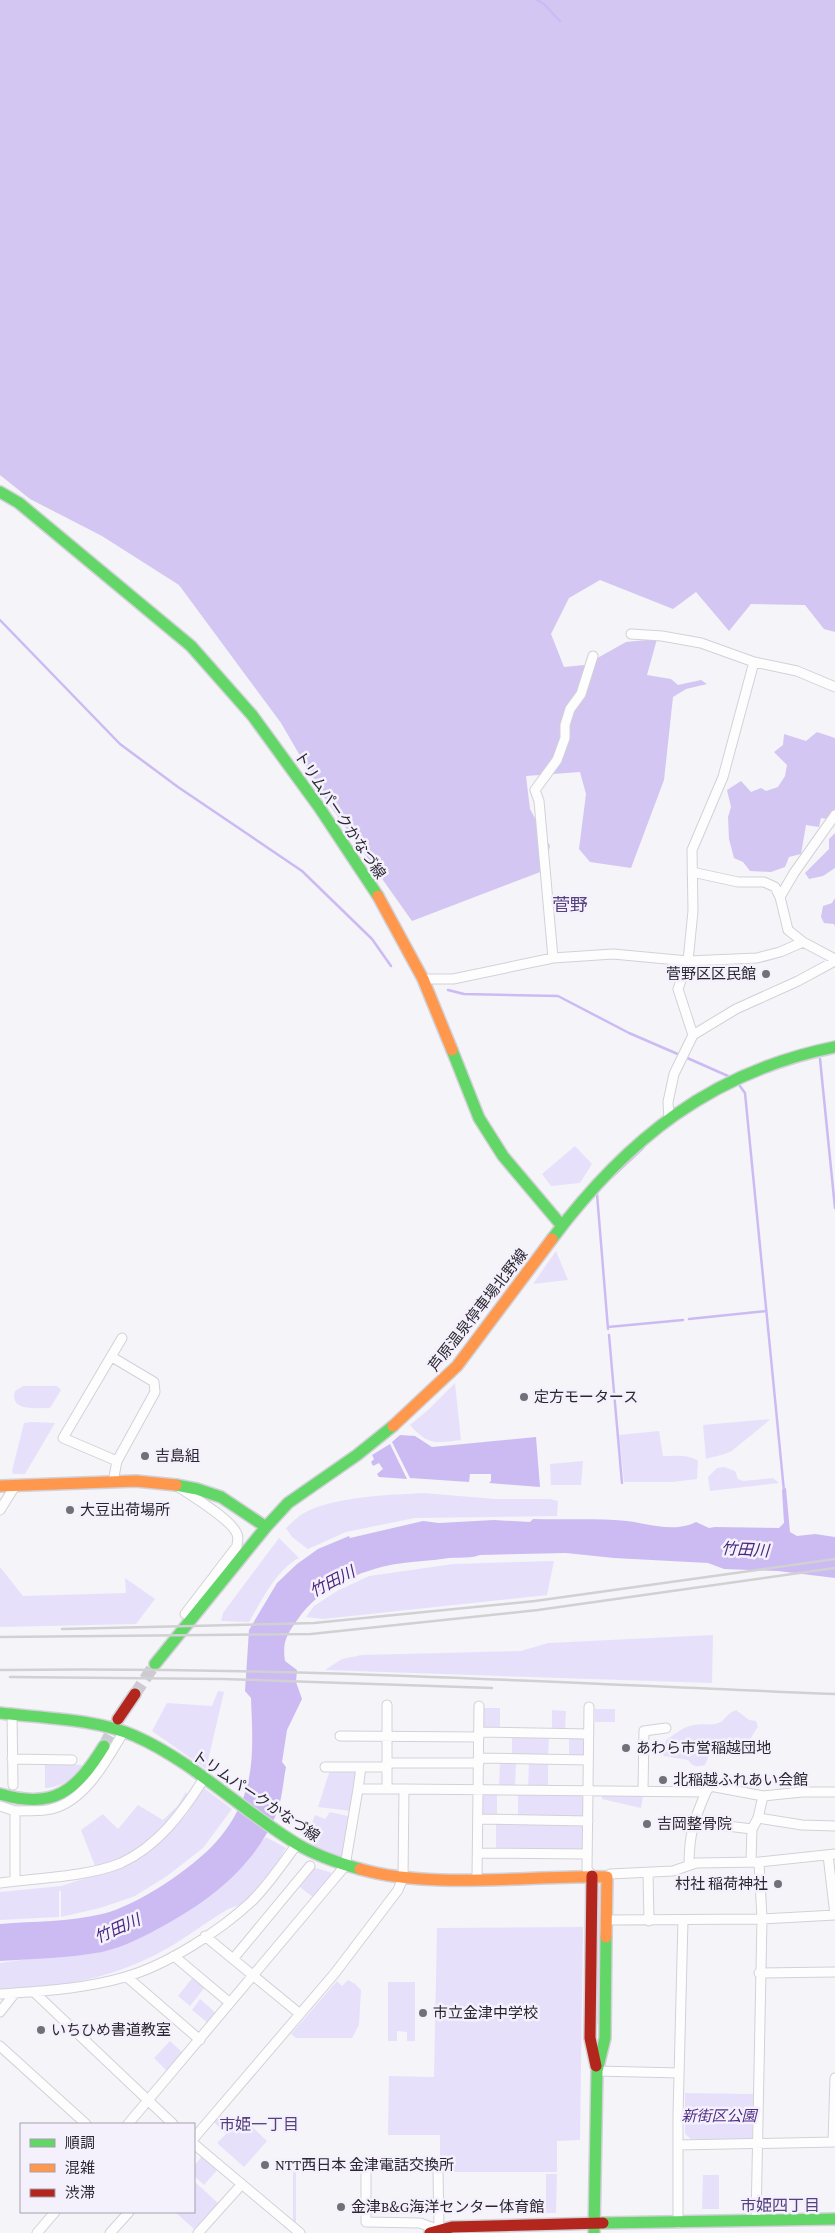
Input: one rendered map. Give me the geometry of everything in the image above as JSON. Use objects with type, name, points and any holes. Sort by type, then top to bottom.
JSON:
[{"type":"main road","name":"トリムパークかなづ線","points":[[0,492],[26,509],[191,646],[252,715],[319,808],[386,909],[423,979],[479,1118],[503,1156],[562,1226]]},
{"type":"main road","name":"芦原温泉停車場北野線","points":[[155,1664],[266,1527],[288,1503],[357,1455],[411,1411],[450,1373],[474,1344],[562,1226],[611,1168],[670,1119],[729,1081],[759,1068],[796,1056],[835,1047]]},
{"type":"main road","points":[[0,1486],[136,1481],[175,1485],[197,1489],[221,1497],[266,1527]]},
{"type":"main road","points":[[118,1719],[135,1694]]},
{"type":"main road","name":"トリムパークかなづ線","points":[[6,1714],[74,1722],[124,1731],[163,1750],[207,1783],[294,1842],[316,1855],[345,1866],[403,1878],[607,1877]]},
{"type":"main road","points":[[0,1794],[32,1800],[57,1796],[77,1784],[85,1776],[104,1746]]},
{"type":"main road","points":[[592,1876],[590,2038],[597,2071]]},
{"type":"main road","points":[[594,2229],[597,2071],[605,2038],[607,1877]]},
{"type":"main road","points":[[435,2232],[472,2226],[527,2229],[594,2229],[678,2223],[835,2219]]},
{"type":"street","points":[[631,634],[662,636],[701,643],[754,662],[797,671],[835,686]]},
{"type":"street","points":[[553,958],[539,800],[536,790],[557,760],[565,738],[570,709],[581,694],[593,656]]},
{"type":"street","points":[[693,1035],[678,988],[688,961],[693,911],[692,850],[723,777],[754,662]]},
{"type":"street","points":[[780,898],[794,872],[835,815]]},
{"type":"street","points":[[692,872],[738,882],[764,882],[775,888],[780,898],[788,930],[803,942],[835,960]]},
{"type":"street","points":[[423,979],[453,979],[553,958],[614,954],[688,961],[757,958],[780,952],[803,942]]},
{"type":"street","points":[[670,1119],[668,1102],[674,1074],[693,1035],[736,1008],[798,981],[835,960]]},
{"type":"street","points":[[117,1461],[63,1438],[122,1338]]},
{"type":"street","points":[[112,1357],[154,1382],[155,1392],[117,1461],[113,1482]]},
{"type":"street","points":[[175,1485],[210,1508],[235,1531],[238,1539],[237,1546],[185,1614]]},
{"type":"street","points":[[0,1510],[15,1486]]},
{"type":"street","points":[[387,1704],[387,1789]]},
{"type":"street","points":[[478,1878],[479,1706]]},
{"type":"street","points":[[589,1708],[587,1869],[592,1876]]},
{"type":"street","points":[[6,1714],[12,1759],[13,1785]]},
{"type":"street","points":[[643,1790],[644,1731],[666,1728]]},
{"type":"street","points":[[0,1806],[15,1811],[51,1809],[73,1798],[100,1771],[124,1731]]},
{"type":"street","points":[[340,1736],[589,1734]]},
{"type":"street","points":[[12,1759],[72,1760]]},
{"type":"street","points":[[326,1767],[479,1761],[588,1760]]},
{"type":"street","points":[[129,2123],[345,1866],[361,1767]]},
{"type":"street","points":[[0,1884],[54,1878],[120,1863],[155,1841],[207,1783]]},
{"type":"street","points":[[689,1865],[689,1842],[694,1822],[710,1786],[763,1796],[802,1792],[835,1792]]},
{"type":"street","points":[[358,1789],[706,1792]]},
{"type":"street","points":[[195,2137],[300,2014],[398,1890],[403,1878],[404,1789]]},
{"type":"street","points":[[756,2221],[759,1972],[762,1919],[752,1829],[758,1818],[763,1796]]},
{"type":"street","points":[[15,1811],[15,1881]]},
{"type":"street","points":[[758,1818],[802,1825],[835,1826]]},
{"type":"street","points":[[478,1819],[588,1821]]},
{"type":"street","points":[[694,1822],[752,1829]]},
{"type":"street","points":[[0,1994],[83,1987],[127,1977],[174,1956],[205,1936],[253,1900],[294,1842]]},
{"type":"street","points":[[478,1853],[587,1854]]},
{"type":"street","points":[[607,1877],[610,1874],[673,1872],[689,1865],[755,1862],[831,1855],[835,1915],[762,1919],[607,1920]]},
{"type":"street","points":[[233,1958],[310,1866]]},
{"type":"street","points":[[648,1873],[649,1921]]},
{"type":"street","points":[[678,2223],[683,1920]]},
{"type":"street","points":[[205,1936],[300,2014]]},
{"type":"street","points":[[174,1956],[230,2003]]},
{"type":"street","points":[[759,1972],[835,1972]]},
{"type":"street","points":[[127,1977],[200,2040]]},
{"type":"street","points":[[34,1992],[172,2123]]},
{"type":"street","points":[[0,2012],[15,1993]]},
{"type":"street","points":[[0,2046],[85,2123]]},
{"type":"street","points":[[597,2071],[679,2073]]},
{"type":"street","points":[[678,2145],[834,2142],[835,2078]]},
{"type":"street","points":[[195,2145],[300,2233]]},
{"type":"street","points":[[366,2171],[366,2222],[420,2222],[435,2232]]},
{"type":"street","points":[[435,2232],[438,2172]]},
{"type":"street","points":[[198,2233],[242,2184]]},
{"type":"street","points":[[37,2233],[54,2213]]},
{"type":"street","points":[[110,2233],[128,2213]]},
{"type":"green space","points":[[575,1146],[592,1164],[580,1183],[551,1186],[542,1174]]},
{"type":"green space","points":[[556,1251],[568,1280],[533,1284]]},
{"type":"green space","points":[[455,1383],[461,1440],[433,1442],[422,1437],[410,1425]]},
{"type":"green space","points":[[23,1386],[57,1386],[61,1390],[50,1408],[32,1408],[20,1406],[16,1403],[14,1398],[15,1391]]},
{"type":"green space","points":[[770,1419],[733,1450],[706,1459],[703,1425]]},
{"type":"green space","points":[[24,1423],[55,1423],[25,1474],[13,1474],[12,1471]]},
{"type":"green space","points":[[659,1431],[663,1456],[686,1456],[698,1461],[697,1479],[672,1482],[624,1482],[619,1435]]},
{"type":"green space","points":[[583,1461],[581,1485],[551,1485],[550,1464]]},
{"type":"green space","points":[[724,1467],[735,1471],[738,1479],[743,1481],[773,1478],[779,1483],[710,1491],[708,1477],[717,1468]]},
{"type":"green space","points":[[424,1493],[495,1499],[550,1499],[558,1501],[557,1516],[415,1518],[346,1532],[308,1549],[292,1537],[286,1528],[304,1513],[331,1503],[363,1497]]},
{"type":"green space","points":[[279,1538],[299,1558],[276,1578],[249,1622],[221,1621],[223,1613]]},
{"type":"green space","points":[[554,1561],[547,1595],[323,1619],[306,1617],[314,1606],[337,1591],[369,1576],[453,1564]]},
{"type":"green space","points":[[0,1567],[23,1596],[126,1593],[125,1578],[155,1599],[136,1624],[0,1627]]},
{"type":"green space","points":[[713,1635],[712,1683],[325,1670],[342,1659],[362,1655],[521,1651],[548,1643]]},
{"type":"green space","points":[[218,1691],[224,1692],[206,1769],[152,1731],[167,1703],[212,1706]]},
{"type":"green space","points":[[481,1708],[500,1708],[500,1730],[481,1730]]},
{"type":"green space","points":[[595,1709],[615,1709],[615,1722],[595,1722]]},
{"type":"green space","points":[[552,1710],[566,1711],[565,1729],[552,1729]]},
{"type":"green space","points":[[736,1710],[749,1720],[756,1721],[758,1727],[745,1745],[716,1748],[709,1756],[705,1765],[699,1766],[693,1765],[688,1760],[664,1756],[662,1753],[666,1740],[683,1729],[697,1724],[718,1723]]},
{"type":"green space","points":[[512,1736],[549,1736],[548,1757],[512,1756]]},
{"type":"green space","points":[[569,1738],[585,1738],[584,1757],[569,1757]]},
{"type":"green space","points":[[500,1763],[516,1763],[515,1788],[499,1788]]},
{"type":"green space","points":[[529,1763],[548,1763],[548,1788],[528,1788]]},
{"type":"green space","points":[[45,1764],[83,1765],[67,1781],[57,1786],[45,1788]]},
{"type":"green space","points":[[330,1770],[358,1773],[351,1811],[318,1807]]},
{"type":"green space","points":[[204,1788],[232,1809],[203,1848],[167,1876],[135,1896],[100,1908],[61,1917],[61,1891],[59,1891],[59,1917],[0,1920],[0,1892],[61,1886],[118,1868],[148,1853],[186,1815]]},
{"type":"green space","points":[[186,1792],[189,1798],[175,1816],[151,1840],[122,1859],[95,1866],[81,1830],[103,1814],[118,1829],[138,1805],[163,1820],[178,1805]]},
{"type":"green space","points":[[481,1794],[497,1795],[497,1815],[480,1815]]},
{"type":"green space","points":[[518,1795],[584,1796],[583,1817],[518,1817]]},
{"type":"green space","points":[[602,1795],[643,1796],[641,1808],[602,1799]]},
{"type":"green space","points":[[330,1812],[352,1817],[343,1859],[326,1854],[312,1844],[316,1836],[309,1831],[315,1815],[325,1819]]},
{"type":"green space","points":[[496,1823],[582,1824],[582,1851],[496,1850]]},
{"type":"green space","points":[[266,1837],[286,1848],[259,1891],[246,1903],[228,1909],[168,1948],[127,1968],[66,1984],[0,1991],[0,1963],[57,1955],[219,1881]]},
{"type":"green space","points":[[315,1868],[330,1872],[332,1876],[314,1898],[300,1887]]},
{"type":"green space","points":[[598,1885],[601,1886],[603,2024],[593,2024]]},
{"type":"green space","points":[[583,1927],[580,2140],[557,2141],[557,2172],[440,2172],[440,2135],[388,2135],[389,2076],[434,2077],[437,1928]]},
{"type":"green space","points":[[193,1977],[205,1987],[190,2006],[178,1996]]},
{"type":"green space","points":[[348,1980],[361,1990],[359,2025],[352,2038],[296,2038],[291,2034],[337,1981],[342,1986]]},
{"type":"green space","points":[[388,1982],[415,1982],[415,2041],[407,2041],[407,2032],[397,2031],[397,2041],[388,2041]]},
{"type":"green space","points":[[200,1999],[216,2013],[208,2023],[192,2010]]},
{"type":"green space","points":[[170,2041],[183,2053],[167,2071],[154,2058]]},
{"type":"green space","name":"新街区公園","points":[[685,2093],[753,2094],[752,2140],[691,2139],[685,2134]]},
{"type":"green space","points":[[220,2115],[237,2130],[246,2121],[267,2141],[244,2167],[217,2143],[226,2134],[214,2122]]},
{"type":"green space","points":[[203,2155],[219,2168],[204,2185],[195,2177],[195,2165]]},
{"type":"green space","points":[[293,2161],[296,2161],[296,2223],[293,2220]]},
{"type":"green space","points":[[546,2174],[557,2174],[556,2213],[546,2213]]},
{"type":"green space","points":[[703,2175],[719,2175],[719,2209],[702,2209]]},
{"type":"green space","points":[[195,2182],[218,2203],[194,2229],[176,2213],[195,2213]]},
{"type":"shaded area","points":[[0,0],[835,0],[835,632],[824,629],[805,605],[751,604],[729,631],[696,592],[673,609],[600,580],[569,598],[551,634],[564,667],[585,665],[626,642],[657,639],[647,675],[671,679],[678,685],[701,680],[707,684],[686,689],[673,697],[664,780],[631,868],[590,862],[579,849],[586,794],[580,772],[526,776],[530,809],[550,846],[543,871],[412,921],[324,797],[281,723],[179,585],[102,536],[30,499],[0,475]]},
{"type":"shaded area","points":[[817,732],[835,738],[835,809],[827,819],[821,818],[819,827],[806,825],[801,854],[789,857],[785,867],[771,872],[750,871],[743,862],[734,858],[729,839],[728,817],[731,807],[727,790],[741,781],[751,792],[761,788],[766,791],[778,787],[785,776],[787,765],[774,752],[783,745],[784,734],[806,741]]},
{"type":"shaded area","points":[[835,833],[835,868],[823,876],[809,879],[805,873],[829,849],[829,839]]},
{"type":"shaded area","points":[[835,898],[835,927],[834,924],[824,923],[821,917],[823,906],[832,903]]},
{"type":"water","points":[[400,1435],[415,1436],[432,1447],[536,1437],[540,1487],[489,1483],[491,1481],[491,1474],[470,1474],[469,1482],[410,1478],[392,1442]]},
{"type":"water","points":[[390,1444],[407,1479],[379,1477],[377,1474],[383,1469],[379,1463],[373,1466],[371,1462],[374,1459],[372,1455]]},
{"type":"water","name":"竹田川","points":[[786,1488],[790,1532],[797,1536],[815,1534],[835,1537],[835,1578],[778,1571],[724,1569],[708,1563],[614,1558],[566,1553],[480,1555],[403,1563],[368,1571],[341,1582],[306,1608],[286,1638],[284,1649],[285,1661],[297,1670],[296,1682],[302,1699],[287,1730],[282,1762],[286,1767],[278,1810],[267,1833],[244,1865],[199,1904],[165,1925],[126,1944],[110,1950],[89,1954],[0,1961],[0,1924],[77,1919],[116,1910],[164,1885],[206,1852],[220,1837],[240,1806],[250,1770],[252,1746],[251,1698],[245,1691],[249,1630],[277,1583],[297,1564],[318,1549],[349,1536],[350,1538],[423,1521],[439,1523],[494,1520],[530,1522],[533,1519],[592,1519],[627,1521],[671,1527],[679,1527],[696,1522],[709,1528],[779,1528],[784,1523],[782,1490]]},
{"type":"waterway","points":[[537,0],[544,4],[560,21]]},
{"type":"waterway","points":[[0,620],[120,744],[178,787],[302,871],[372,939],[391,966]]},
{"type":"waterway","points":[[448,990],[464,994],[558,996],[629,1033],[680,1055]]},
{"type":"waterway","points":[[685,1057],[728,1076]]},
{"type":"waterway","points":[[820,1059],[835,1208]]},
{"type":"waterway","points":[[737,1082],[745,1093],[784,1491]]},
{"type":"waterway","points":[[612,1177],[643,1148]]},
{"type":"waterway","points":[[597,1194],[608,1329]]},
{"type":"waterway","points":[[689,1319],[766,1311]]},
{"type":"waterway","points":[[608,1327],[683,1320]]},
{"type":"waterway","points":[[609,1335],[622,1483]]},
{"type":"tunnel","points":[[135,1694],[155,1664]]},
{"type":"tunnel","points":[[104,1746],[118,1719]]},
{"type":"railway","points":[[62,1629],[314,1623],[535,1601],[835,1559]]},
{"type":"railway","points":[[0,1637],[311,1634],[538,1610],[835,1568]]},
{"type":"railway","points":[[0,1670],[104,1669],[313,1673],[835,1694]]},
{"type":"railway","points":[[10,1677],[223,1679],[492,1688]]},
{"type":"traffic: fast","points":[[0,492],[19,503],[191,646],[252,715],[319,807],[378,896]]},
{"type":"traffic: fast","points":[[552,1239],[610,1170],[675,1115],[711,1092],[749,1073],[790,1058],[835,1047]]},
{"type":"traffic: fast","points":[[452,1050],[479,1118],[503,1156],[562,1226]]},
{"type":"traffic: fast","points":[[155,1664],[266,1527],[288,1503],[357,1455],[393,1426]]},
{"type":"traffic: fast","points":[[176,1485],[197,1489],[221,1497],[266,1527]]},
{"type":"traffic: fast","points":[[0,1713],[87,1723],[120,1730],[135,1736],[177,1759],[297,1844],[328,1859],[360,1869]]},
{"type":"traffic: fast","points":[[0,1794],[35,1800],[49,1798],[62,1793],[84,1775],[104,1746]]},
{"type":"traffic: fast","points":[[594,2233],[597,2071],[605,2038],[606,1937]]},
{"type":"traffic: fast","points":[[603,2223],[835,2219]]},
{"type":"traffic: slow","points":[[378,896],[423,979],[452,1050]]},
{"type":"traffic: slow","points":[[393,1426],[457,1366],[552,1239]]},
{"type":"traffic: slow","points":[[0,1486],[136,1481],[176,1485]]},
{"type":"traffic: slow","points":[[360,1869],[419,1879],[482,1880],[607,1877],[606,1937]]},
{"type":"traffic: jam","points":[[118,1719],[135,1694]]},
{"type":"traffic: jam","points":[[592,1876],[590,2038],[596,2066]]},
{"type":"traffic: jam","points":[[430,2233],[452,2227],[603,2223]]},
{"type":"place","name":"菅野区区民館","points":[[766,974]]},
{"type":"place","name":"定方モータース","points":[[524,1397]]},
{"type":"place","name":"吉島組","points":[[145,1456]]},
{"type":"place","name":"大豆出荷場所","points":[[70,1510]]},
{"type":"place","name":"あわら市営稲越団地","points":[[626,1748]]},
{"type":"place","name":"北稲越ふれあい会館","points":[[663,1780]]},
{"type":"place","name":"吉岡整骨院","points":[[647,1824]]},
{"type":"place","name":"村社 稲荷神社","points":[[778,1884]]},
{"type":"place","name":"市立金津中学校","points":[[423,2013]]},
{"type":"place","name":"いちひめ書道教室","points":[[41,2030]]},
{"type":"place","name":"NTT西日本 金津電話交換所","points":[[265,2165]]},
{"type":"place","name":"金津B&G海洋センター体育館","points":[[341,2207]]},
{"type":"district","name":"菅野","points":[[570,905]]},
{"type":"district","name":"市姫一丁目","points":[[259,2124]]},
{"type":"district","name":"市姫四丁目","points":[[780,2205]]}]
